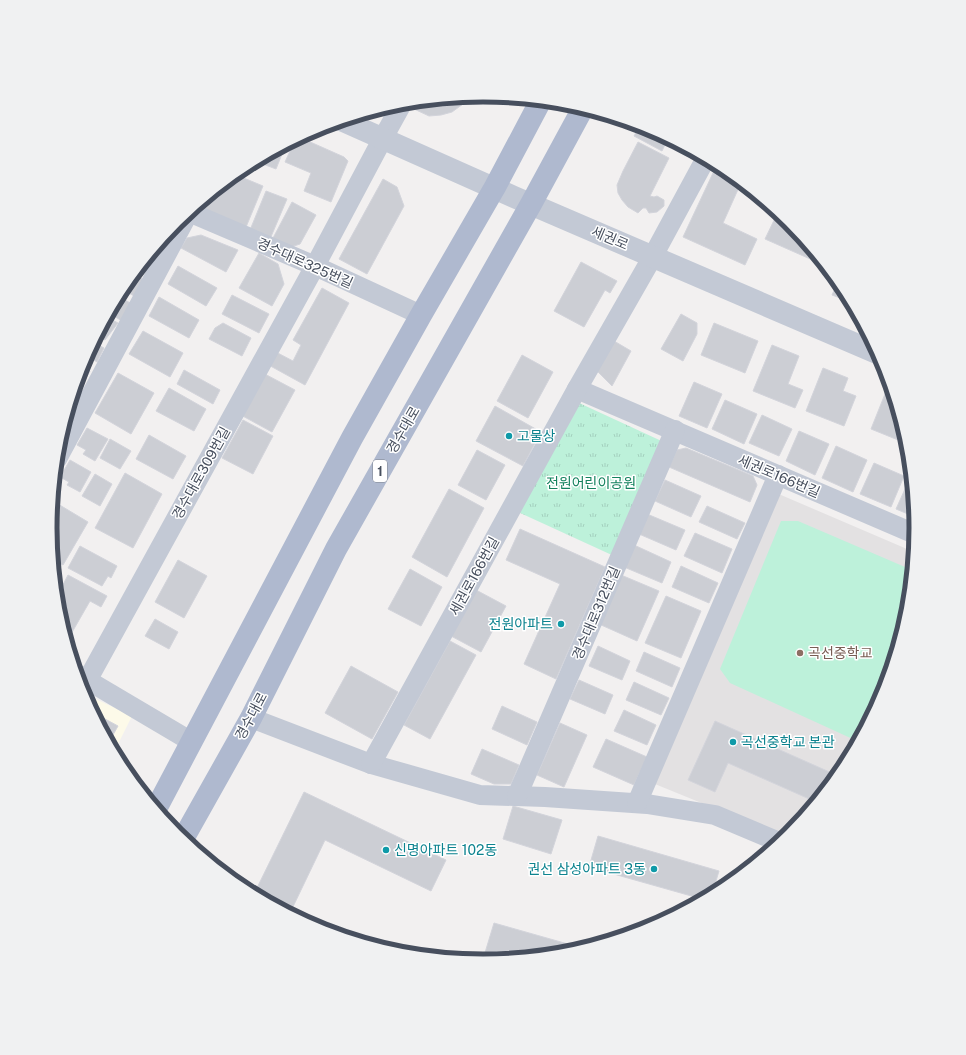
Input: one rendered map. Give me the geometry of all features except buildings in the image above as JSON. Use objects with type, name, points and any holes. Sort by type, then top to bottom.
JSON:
[{"type":"main road","points":[[159,803],[352,438],[495,187],[538,105]]},
{"type":"main road","name":"경수대로","points":[[186,833],[251,718],[336,549],[532,204],[580,113]]},
{"type":"street","name":"경수대로309번길","points":[[84,677],[315,266],[398,110]]},
{"type":"street","name":"세권로","points":[[349,123],[870,350]]},
{"type":"street","name":"세권로166번길","points":[[371,764],[703,163]]},
{"type":"street","name":"경수대로325번길","points":[[194,214],[315,266],[421,315]]},
{"type":"street","points":[[65,444],[181,227]]},
{"type":"street","name":"세권로166번길","points":[[577,389],[909,531]]},
{"type":"street","name":"경수대로312번길","points":[[517,796],[675,430]]},
{"type":"street","points":[[637,803],[778,475]]},
{"type":"street","name":"경수대로309번길","points":[[86,683],[192,742]]},
{"type":"street","points":[[251,718],[371,764],[480,795],[545,797],[637,803],[715,814],[773,839]]},
{"type":"shaded area","name":"곡선중학교","points":[[774,492],[908,550],[901,611],[877,691],[852,741],[837,764],[821,787],[778,834],[650,782]]},
{"type":"shaded area","points":[[92,697],[132,716],[117,745]]},
{"type":"green space","name":"전원어린이공원","points":[[577,402],[668,444],[614,556],[518,512]]},
{"type":"green space","points":[[781,521],[798,521],[907,568],[901,611],[886,664],[877,691],[853,739],[730,683],[720,669]]},
{"type":"place","name":"고물상","points":[[509,436]]},
{"type":"place","name":"전원아파트","points":[[561,624]]},
{"type":"place","name":"곡선중학교","points":[[800,653]]},
{"type":"place","name":"곡선중학교 본관","points":[[733,742]]},
{"type":"place","name":"신명아파트 102동","points":[[386,850]]},
{"type":"place","name":"권선 삼성아파트 3동","points":[[654,869]]}]
